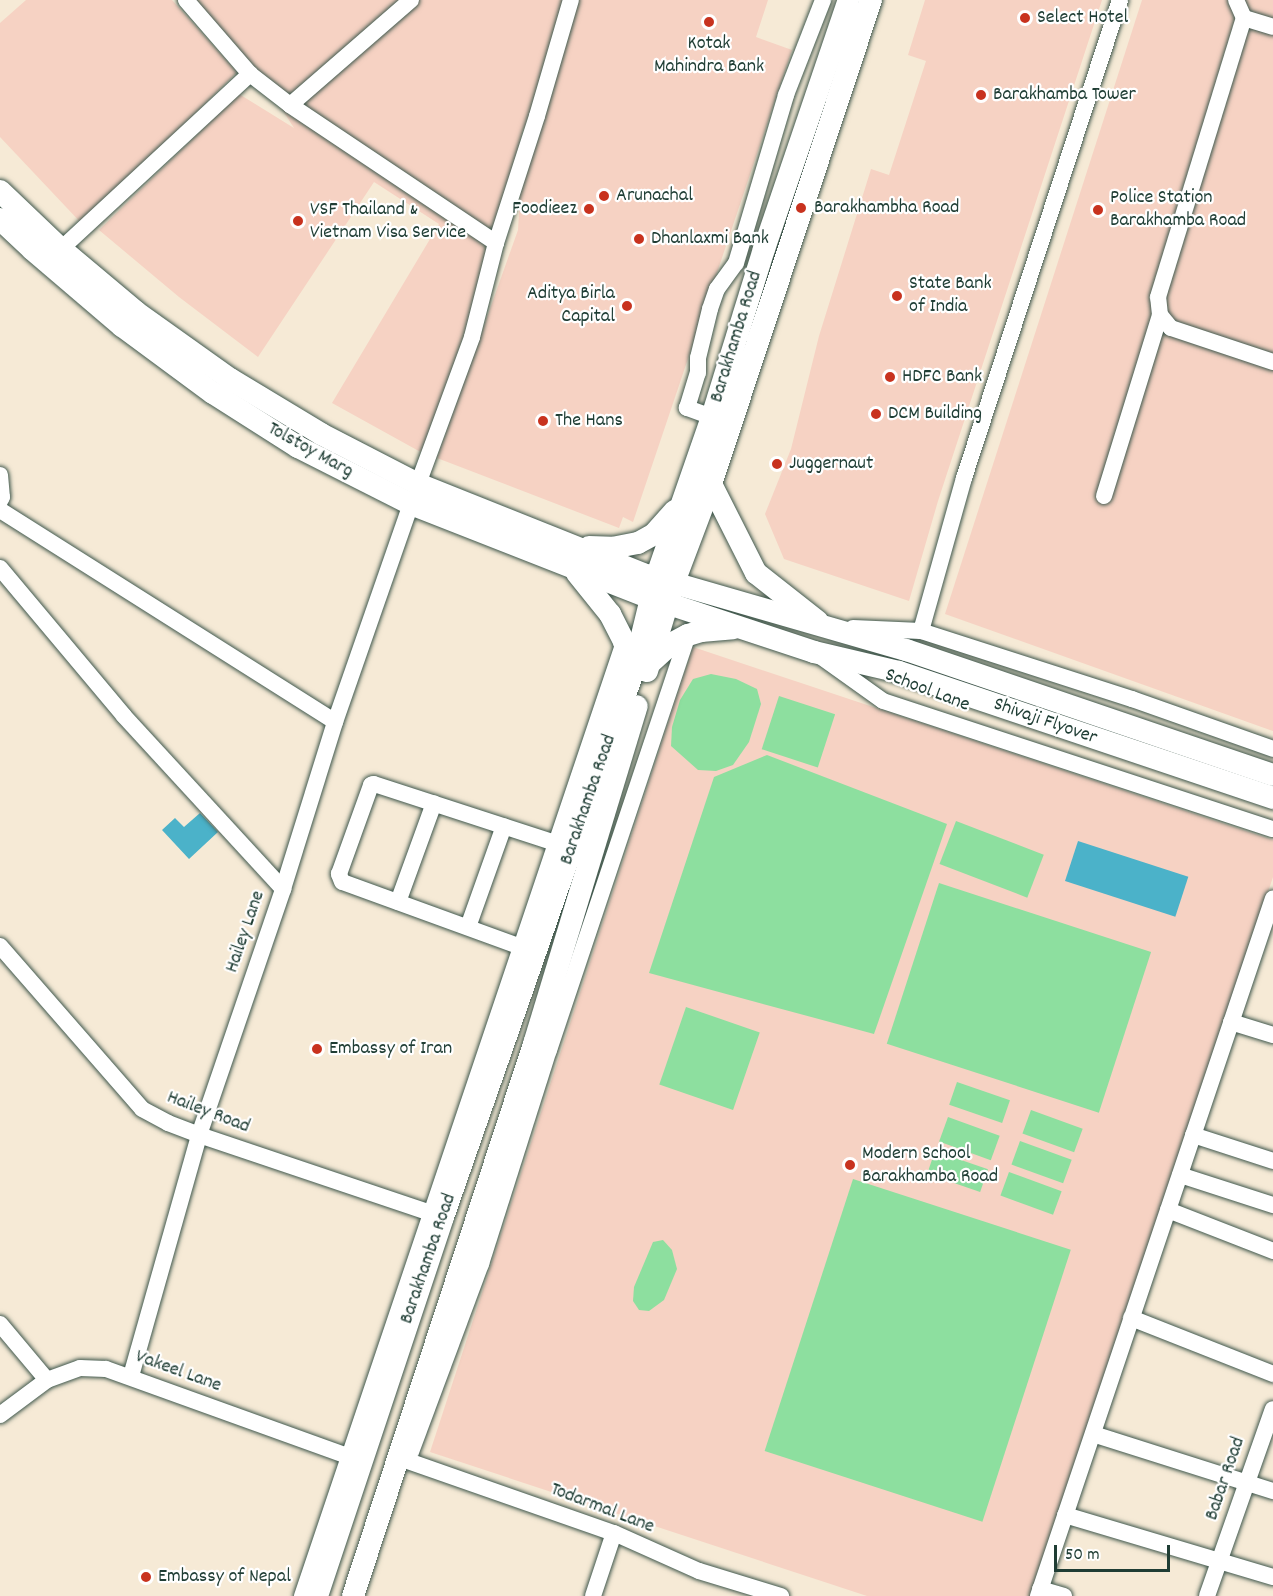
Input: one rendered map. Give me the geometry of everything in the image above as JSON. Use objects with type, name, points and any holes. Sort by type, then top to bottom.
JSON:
[{"type":"main road","name":"Barakhamba Road","points":[[353,1596],[484,1226],[641,668],[662,590],[681,505],[712,417],[764,249],[849,0]]},
{"type":"main road","name":"Barakhamba Road","points":[[662,590],[711,484],[871,0]]},
{"type":"main road","name":"Tolstoy Marg","points":[[0,191],[61,249],[136,312],[238,384],[415,494]]},
{"type":"main road","name":"Tolstoy Marg","points":[[0,219],[122,326],[213,393],[298,447],[662,590]]},
{"type":"main road","points":[[711,484],[756,573],[822,627]]},
{"type":"main road","points":[[681,505],[654,534],[639,543],[573,556],[641,668],[671,644],[688,635],[701,631],[744,627]]},
{"type":"main road","name":"Shivaji Flyover","points":[[662,590],[822,627],[906,650],[1064,718],[1273,798]]},
{"type":"main road","name":"Shivaji Flyover","points":[[662,590],[744,627],[814,652],[899,672],[1273,775]]},
{"type":"main road","name":"Barakhamba Road","points":[[317,1596],[436,1215],[641,668]]},
{"type":"street","points":[[186,0],[249,74],[290,105],[496,243]]},
{"type":"street","points":[[290,105],[411,0]]},
{"type":"street","name":"Hailey Lane","points":[[131,1376],[199,1135],[283,889],[335,722],[472,337],[496,243],[571,0]]},
{"type":"street","points":[[712,417],[687,408],[698,373],[698,358],[710,309],[717,289],[736,263],[786,94],[823,0]]},
{"type":"street","points":[[921,632],[964,478],[1120,0]]},
{"type":"street","points":[[1104,496],[1160,315],[1158,297],[1244,18],[1236,0]]},
{"type":"street","points":[[1244,18],[1273,27]]},
{"type":"street","points":[[61,249],[249,74]]},
{"type":"street","points":[[1160,315],[1171,328],[1273,362]]},
{"type":"street","points":[[0,475],[2,497],[0,501]]},
{"type":"street","points":[[0,510],[335,722]]},
{"type":"street","points":[[0,568],[124,716],[283,889]]},
{"type":"street","points":[[822,627],[921,632],[1132,699],[1273,749]]},
{"type":"street","points":[[362,1596],[484,1226],[688,635]]},
{"type":"street","points":[[302,1596],[347,1456],[436,1215],[521,947],[624,642]]},
{"type":"street","name":"School Lane","points":[[814,652],[883,701],[1273,829]]},
{"type":"street","points":[[521,947],[342,882],[339,874],[371,785],[374,784],[556,843]]},
{"type":"street","points":[[398,902],[434,803]]},
{"type":"street","points":[[468,927],[504,826]]},
{"type":"street","points":[[1064,1596],[1039,1592],[1231,1022],[1269,922],[1273,898]]},
{"type":"street","name":"Hailey Road","points":[[0,946],[142,1109],[168,1123],[199,1135],[436,1215]]},
{"type":"street","points":[[1231,1022],[1273,1035]]},
{"type":"street","points":[[1193,1135],[1273,1161]]},
{"type":"street","points":[[1180,1175],[1273,1205]]},
{"type":"street","points":[[1168,1210],[1273,1251]]},
{"type":"street","points":[[1131,1318],[1273,1374]]},
{"type":"street","points":[[0,1324],[47,1380]]},
{"type":"street","name":"Vakeel Lane","points":[[0,1414],[47,1380],[80,1368],[106,1369],[131,1376],[347,1456]]},
{"type":"street","name":"Babar Road","points":[[1207,1596],[1273,1409]]},
{"type":"street","points":[[1093,1434],[1273,1491]]},
{"type":"street","name":"Todarmal Lane","points":[[408,1461],[614,1533],[699,1571],[781,1596]]},
{"type":"street","points":[[1065,1515],[1273,1577]]},
{"type":"street","points":[[593,1596],[614,1533]]},
{"type":"shaded area","points":[[26,0],[172,0],[237,72],[83,225],[0,137],[0,23]]},
{"type":"shaded area","points":[[183,0],[768,0],[756,37],[792,50],[633,522],[623,517],[619,528],[437,458],[518,230],[524,126],[491,252],[426,455],[332,403],[439,224],[374,182],[258,357],[179,297],[99,230],[239,94],[294,128],[258,72]]},
{"type":"shaded area","points":[[925,0],[1102,0],[938,501],[909,601],[784,559],[765,514],[791,449],[819,336],[871,169],[889,175],[926,61],[908,55]]},
{"type":"shaded area","points":[[1142,0],[1273,0],[1273,731],[945,614]]},
{"type":"shaded area","name":"Modern School Barakhamba Road","points":[[693,647],[1273,840],[1273,877],[1033,1596],[867,1596],[430,1452]]},
{"type":"green space","points":[[711,674],[736,679],[757,689],[761,704],[749,742],[733,765],[716,771],[698,770],[671,746],[672,727],[680,700],[693,679]]},
{"type":"green space","points":[[779,696],[835,714],[818,767],[762,749]]},
{"type":"green space","points":[[767,755],[947,824],[874,1034],[649,973],[714,777]]},
{"type":"green space","points":[[956,821],[1044,855],[1027,898],[940,864]]},
{"type":"green space","points":[[939,883],[1151,952],[1099,1113],[887,1044]]},
{"type":"green space","points":[[686,1007],[760,1032],[733,1110],[659,1085]]},
{"type":"green space","points":[[957,1082],[1010,1100],[1002,1123],[949,1105]]},
{"type":"green space","points":[[1031,1110],[1083,1129],[1074,1152],[1022,1133]]},
{"type":"green space","points":[[948,1117],[1000,1136],[991,1160],[939,1141]]},
{"type":"green space","points":[[1020,1141],[1072,1160],[1063,1183],[1011,1164]]},
{"type":"green space","points":[[935,1151],[988,1169],[980,1192],[927,1174]]},
{"type":"green space","points":[[1009,1172],[1062,1191],[1053,1215],[1000,1195]]},
{"type":"green space","points":[[853,1179],[1071,1250],[982,1522],[765,1451]]},
{"type":"green space","points":[[663,1240],[672,1250],[677,1269],[664,1300],[649,1311],[639,1310],[633,1301],[634,1287],[653,1242]]},
{"type":"water","points":[[200,813],[218,832],[189,859],[162,830],[175,818],[184,827]]},
{"type":"water","points":[[1078,841],[1188,877],[1175,917],[1065,881]]},
{"type":"place","name":"Select Hotel","points":[[1025,18]]},
{"type":"place","name":"Kotak Mahindra Bank","points":[[709,22]]},
{"type":"place","name":"Barakhamba Tower","points":[[981,95]]},
{"type":"place","name":"Arunachal","points":[[604,196]]},
{"type":"place","name":"Barakhambha Road","points":[[801,208]]},
{"type":"place","name":"Foodieez","points":[[589,209]]},
{"type":"place","name":"Police Station Barakhamba Road","points":[[1098,210]]},
{"type":"place","name":"VSF Thailand & Vietnam Visa Service","points":[[298,221]]},
{"type":"place","name":"Dhanlaxmi Bank","points":[[639,239]]},
{"type":"place","name":"State Bank of India","points":[[897,296]]},
{"type":"place","name":"Aditya Birla Capital","points":[[627,306]]},
{"type":"place","name":"HDFC Bank","points":[[890,377]]},
{"type":"place","name":"DCM Building","points":[[876,414]]},
{"type":"place","name":"The Hans","points":[[543,421]]},
{"type":"place","name":"Juggernaut","points":[[777,464]]},
{"type":"place","name":"Embassy of Iran","points":[[317,1049]]},
{"type":"place","name":"Modern School Barakhamba Road","points":[[850,1165]]},
{"type":"place","name":"Embassy of Nepal","points":[[146,1577]]}]
